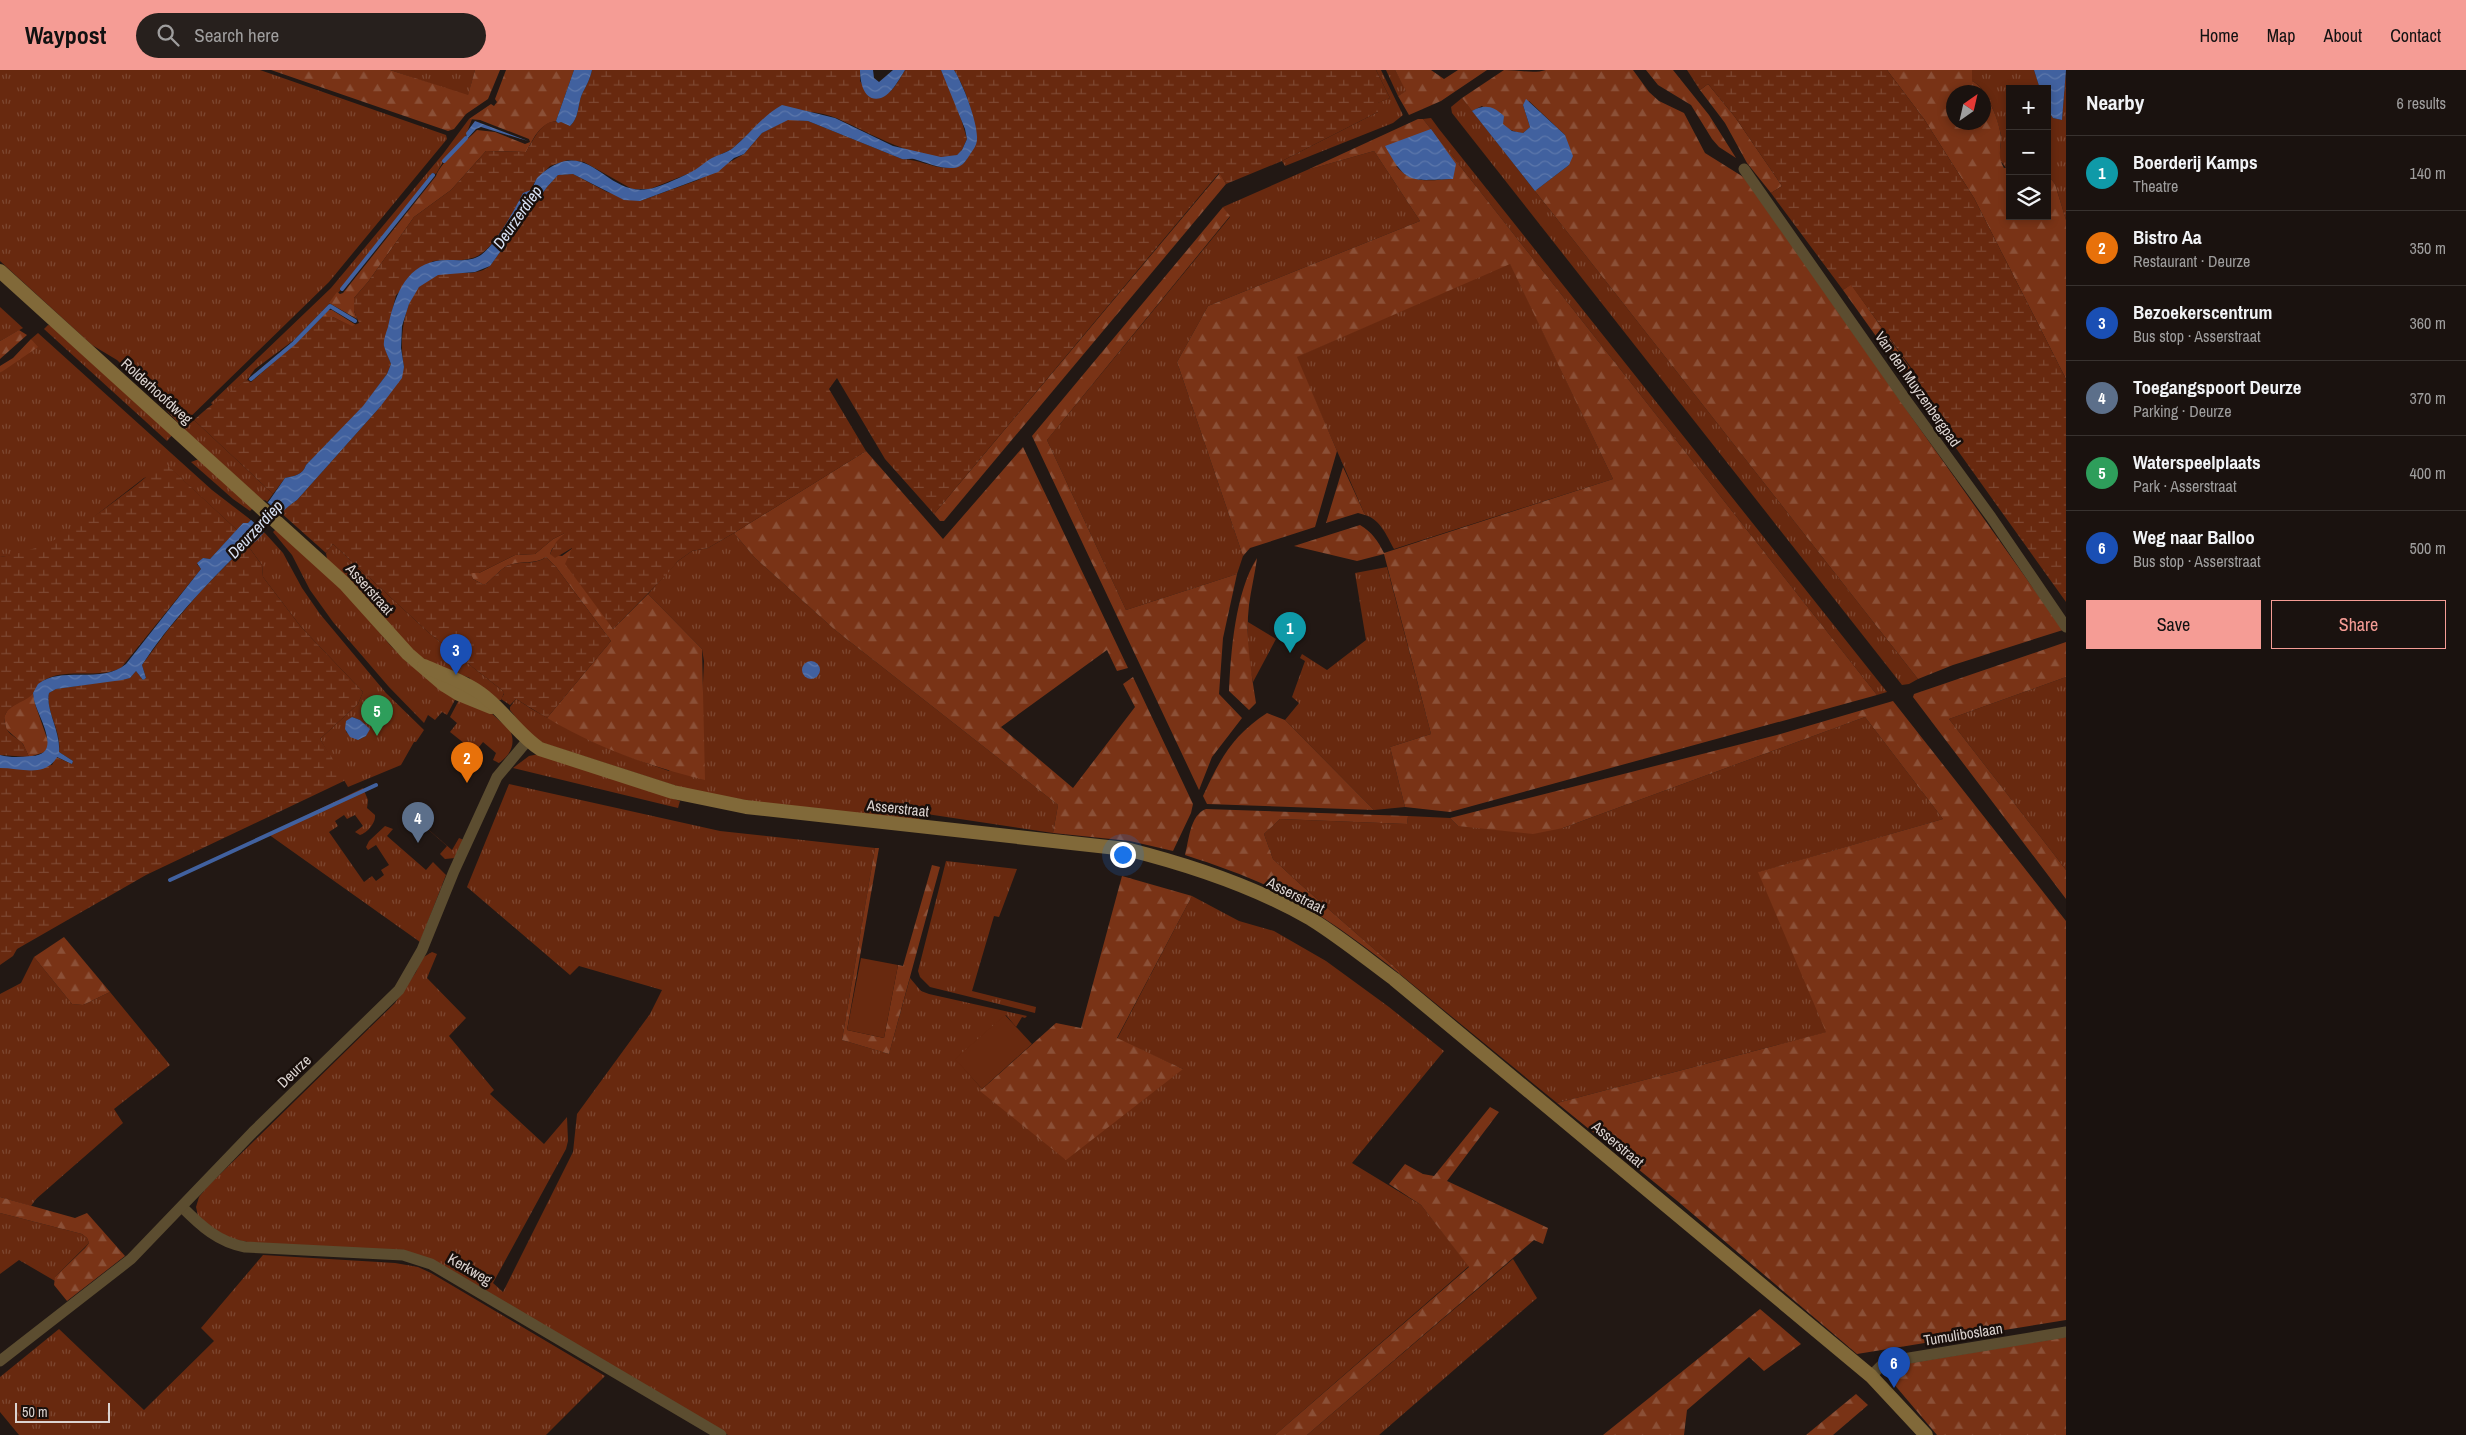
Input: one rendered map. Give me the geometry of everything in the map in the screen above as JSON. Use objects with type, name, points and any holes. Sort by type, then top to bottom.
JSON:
[{"type":"main road","name":"Rolderhoofdweg","points":[[0,271],[292,535]]},
{"type":"main road","name":"Asserstraat","points":[[292,535],[346,584],[392,638],[443,684],[460,694],[499,710],[528,741],[540,749],[673,792],[746,807],[1126,849],[1174,861],[1282,904],[1325,929],[1394,979],[1871,1376],[1926,1435]]},
{"type":"street","name":"Van den Muyzenbergpad","points":[[1744,169],[1908,403],[1991,517],[2066,627]]},
{"type":"street","name":"Deurze","points":[[0,1361],[131,1259],[254,1132],[399,990],[422,950],[454,871],[497,777],[528,741]]},
{"type":"street","name":"Kerkweg","points":[[182,1207],[209,1233],[232,1244],[245,1247],[403,1255],[431,1264],[721,1435]]},
{"type":"street","name":"Tumuliboslaan","points":[[1871,1376],[1883,1364],[1891,1361],[2066,1332]]},
{"type":"green space","points":[[0,70],[260,70],[446,135],[447,139],[329,282],[181,426],[117,360],[92,345],[0,261]]},
{"type":"green space","points":[[271,70],[390,70],[468,95],[475,70],[500,70],[488,99],[466,114],[454,129],[448,131]]},
{"type":"green space","points":[[390,70],[475,70],[468,96]]},
{"type":"green space","points":[[506,70],[574,70],[556,121],[541,128],[526,152],[486,151],[451,190],[414,217],[368,282],[354,298],[354,311],[357,319],[329,303],[337,292],[343,293],[443,165],[477,130],[495,132],[525,144],[530,142],[529,139],[480,120],[469,119],[491,104],[494,106],[497,102],[495,99]]},
{"type":"green space","points":[[592,70],[860,70],[860,81],[870,96],[877,97],[887,94],[905,70],[941,70],[957,105],[967,139],[962,150],[957,155],[946,158],[931,157],[896,146],[836,118],[783,106],[764,119],[732,149],[713,158],[695,171],[650,189],[632,189],[584,162],[568,160],[550,166],[536,180],[529,192],[523,193],[502,230],[480,255],[467,259],[433,261],[396,295],[384,345],[391,364],[387,374],[363,407],[306,465],[303,471],[285,478],[273,494],[194,420],[247,380],[251,382],[297,342],[322,317],[333,317],[352,326],[359,323],[354,311],[354,298],[368,282],[414,217],[451,190],[486,151],[526,152],[539,131],[549,123],[555,121],[562,122],[570,126],[577,114],[581,97]]},
{"type":"green space","points":[[954,70],[1376,70],[1390,98],[1378,103],[1378,112],[1282,161],[1226,184],[1219,173],[934,514],[885,459],[837,378],[829,389],[866,451],[708,548],[692,551],[678,561],[613,629],[565,564],[572,548],[555,558],[550,554],[556,542],[565,533],[553,539],[535,554],[515,555],[479,573],[471,573],[473,579],[484,585],[507,566],[537,561],[546,557],[556,567],[611,641],[547,718],[516,699],[510,705],[501,699],[504,694],[503,691],[429,633],[333,544],[326,553],[280,512],[297,500],[380,407],[404,367],[402,340],[404,325],[412,297],[420,285],[431,277],[445,273],[468,273],[480,271],[490,266],[547,187],[558,175],[573,174],[607,192],[640,201],[698,180],[744,154],[762,133],[788,119],[808,121],[902,159],[948,168],[955,167],[962,164],[968,157],[974,127],[967,96]]},
{"type":"green space","points":[[1376,70],[1381,70],[1403,115],[1393,123],[1285,166],[1282,161],[1378,112],[1377,103],[1390,98]]},
{"type":"green space","points":[[1386,70],[1395,70],[1407,91],[1398,96]]},
{"type":"green space","points":[[1395,70],[1431,70],[1444,79],[1458,70],[1487,70],[1441,101],[1409,115],[1398,96],[1406,91]]},
{"type":"green space","points":[[1504,70],[1531,72],[1546,70],[1633,70],[1649,92],[1659,101],[1684,113],[1705,153],[1745,178],[2063,630],[1953,665],[1918,679],[1535,191],[1569,165],[1565,135],[1529,101],[1523,105],[1530,127],[1523,133],[1506,127],[1482,106],[1472,111],[1462,98]]},
{"type":"green space","points":[[1646,70],[1673,70],[1709,115],[1736,158],[1719,147],[1712,139],[1691,105],[1658,85]]},
{"type":"green space","points":[[1687,70],[1887,70],[1924,119],[1974,198],[2066,379],[2066,602],[1918,395],[1924,389],[1915,373],[1851,285],[1843,290],[1771,193],[1782,186],[1735,117],[1708,84],[1700,90]]},
{"type":"green space","points":[[1887,70],[1972,70],[1972,81],[1977,85],[1946,85],[1946,130],[1991,130],[1991,106],[2000,131],[2000,156],[2004,168],[2006,168],[2006,220],[2051,220],[2051,179],[2055,184],[2066,220],[2066,379],[1974,198],[1924,119]]},
{"type":"green space","points":[[1972,70],[2034,70],[2039,85],[2006,85],[2006,168],[1999,159],[2001,135],[1991,106],[1991,85],[1978,85],[1972,81]]},
{"type":"green space","points":[[2066,71],[2066,220],[2055,184],[2051,179],[2051,115],[2053,118],[2062,120]]},
{"type":"green space","points":[[1708,84],[1735,117],[1782,186],[1771,193],[1747,163],[1725,123],[1700,90]]},
{"type":"green space","points":[[1462,98],[1918,679],[1909,684],[1902,685],[1452,113],[1451,107]]},
{"type":"green space","points":[[1431,118],[1887,692],[1877,695],[1423,119]]},
{"type":"green space","points":[[469,119],[472,119],[465,138],[444,160],[436,174],[433,173],[331,302],[294,340],[255,369],[247,380],[213,405],[211,403],[331,288],[443,154]]},
{"type":"green space","points":[[1418,119],[1423,119],[1877,695],[1450,812],[1405,807],[1390,747],[1431,734],[1384,554],[1357,561],[1294,546],[1360,525],[1374,537],[1384,553],[1613,479],[1510,264],[1297,357],[1337,451],[1315,527],[1250,548],[1243,556],[1177,362],[1208,306],[1420,221],[1374,151],[1307,170]],"holes":[[[1396,166],[1453,179],[1415,179],[1402,172]]]},
{"type":"green space","points":[[1374,151],[1420,221],[1208,306],[1177,362],[1243,556],[1237,574],[1126,610],[1047,440],[1230,217],[1223,207],[1307,170]]},
{"type":"green space","points":[[1220,173],[1226,184],[944,521],[940,521],[934,514]]},
{"type":"green space","points":[[1223,207],[1230,216],[1047,440],[1126,610],[1237,574],[1223,638],[1219,694],[1242,718],[1212,757],[1199,790],[1032,436]]},
{"type":"green space","points":[[1510,263],[1613,479],[1394,549],[1379,524],[1365,515],[1296,357]]},
{"type":"green space","points":[[1851,284],[1925,389],[1918,395],[1843,290]]},
{"type":"green space","points":[[0,307],[23,328],[0,341]]},
{"type":"green space","points":[[328,310],[332,310],[356,325],[352,327],[333,317],[322,317]]},
{"type":"green space","points":[[48,325],[52,326],[172,435],[167,441],[44,329]]},
{"type":"green space","points":[[19,330],[27,335],[0,359],[0,341]]},
{"type":"green space","points":[[38,333],[212,490],[251,520],[247,524],[243,523],[237,530],[170,468],[144,478],[86,523],[57,540],[23,554],[0,557],[0,373],[33,343],[31,339]]},
{"type":"green space","points":[[31,339],[38,347],[0,373],[0,366],[13,358]]},
{"type":"green space","points":[[194,420],[273,494],[267,502],[261,499],[184,429]]},
{"type":"green space","points":[[1023,447],[1128,668],[1117,671],[1107,650],[1001,727],[1073,788],[1135,707],[1123,684],[1133,677],[1193,804],[1191,813],[1173,851],[1130,841],[1053,833],[1058,805],[835,630],[755,558],[734,533],[866,451],[943,539]]},
{"type":"green space","points":[[199,459],[253,508],[250,511],[233,499],[191,462]]},
{"type":"green space","points":[[163,461],[237,530],[210,559],[203,558],[197,564],[201,569],[121,668],[103,673],[64,674],[46,679],[31,696],[10,709],[5,716],[7,730],[22,743],[29,757],[0,755],[0,557],[17,554],[49,543],[77,527],[137,485]]},
{"type":"green space","points":[[1343,467],[1365,515],[1358,513],[1326,523]]},
{"type":"green space","points":[[276,529],[351,598],[390,645],[407,662],[457,696],[447,715],[442,712],[435,720],[428,715],[424,723],[389,687],[333,622],[310,590],[292,555],[273,532]]},
{"type":"green space","points":[[264,532],[283,553],[302,588],[320,614],[386,693],[424,730],[416,742],[414,742],[401,765],[348,787],[320,739],[358,704],[363,692],[301,627],[263,577],[262,565],[248,546]],"holes":[[[352,717],[360,720],[369,729],[366,736],[358,740],[346,732]]]},
{"type":"green space","points":[[567,532],[550,554],[562,556],[573,548],[570,555],[613,629],[648,594],[702,649],[705,780],[664,769],[624,755],[585,738],[547,718],[611,641],[556,567],[546,557],[537,561],[507,566],[484,585],[473,579],[470,573],[479,573],[515,555],[535,554],[553,539]]},
{"type":"green space","points":[[734,533],[755,558],[835,630],[1058,805],[1053,833],[920,813],[919,822],[797,809],[692,791],[543,743],[529,734],[510,710],[516,699],[590,740],[629,757],[669,771],[702,704],[704,661],[702,649],[648,594],[678,561],[692,551],[708,548]]},
{"type":"green space","points":[[333,544],[429,633],[503,691],[501,700],[498,700],[469,681],[470,678],[429,663],[412,650],[327,559],[326,553]]},
{"type":"green space","points":[[248,546],[262,565],[263,577],[301,627],[363,692],[358,704],[320,739],[346,780],[146,875],[17,949],[13,956],[0,965],[0,768],[52,765],[56,757],[72,764],[73,761],[59,752],[58,736],[49,707],[49,693],[56,689],[130,678],[136,671],[143,680],[146,678],[142,665],[167,631],[200,592],[241,550]]},
{"type":"green space","points":[[1257,558],[1248,617],[1249,654],[1256,703],[1249,710],[1229,691],[1231,658],[1239,605],[1250,572]]},
{"type":"green space","points":[[1387,567],[1431,734],[1390,747],[1405,807],[1374,810],[1285,720],[1299,703],[1292,697],[1305,661],[1300,658],[1302,654],[1327,670],[1366,640],[1355,573]]},
{"type":"green space","points":[[1248,622],[1276,639],[1253,682],[1248,659]]},
{"type":"green space","points":[[2066,642],[2066,677],[1949,719],[2066,870],[2066,899],[1913,697],[1914,694]]},
{"type":"green space","points":[[2066,677],[2066,870],[1949,719]]},
{"type":"green space","points":[[33,693],[49,744],[45,752],[29,757],[23,744],[6,729],[4,717],[8,709]]},
{"type":"green space","points":[[459,700],[490,712],[510,730],[512,735],[511,748],[507,756],[499,763],[493,760],[496,753],[483,742],[475,752],[450,732],[457,723],[450,717]]},
{"type":"green space","points":[[1893,701],[2066,921],[2066,1320],[1857,1354],[1681,1204],[1557,1103],[1826,1032],[1758,872],[1943,819],[1865,717],[1563,828],[1533,834],[1458,826],[1450,818],[1777,735]]},
{"type":"green space","points":[[1267,713],[1285,720],[1374,810],[1207,804],[1203,796],[1228,749],[1245,730]]},
{"type":"green space","points":[[1865,717],[1943,819],[1759,872],[1827,1032],[1557,1103],[1401,975],[1399,971],[1300,884],[1273,859],[1264,834],[1280,819],[1407,824],[1408,816],[1450,818],[1458,826],[1563,828]]},
{"type":"green space","points":[[539,754],[680,801],[678,808],[513,768],[529,756]]},
{"type":"green space","points":[[509,784],[720,831],[875,848],[842,1040],[889,1054],[910,978],[921,991],[929,994],[1027,1016],[1025,1018],[1022,1017],[1016,1027],[1006,1015],[956,1059],[982,1089],[981,1092],[1183,1069],[1117,1039],[1192,896],[1239,921],[1274,931],[1326,961],[1389,1007],[1444,1051],[1352,1163],[1421,1205],[1469,1266],[1275,1435],[728,1435],[429,1260],[271,1246],[225,1238],[198,1216],[196,1207],[199,1197],[395,1003],[416,972],[422,958],[432,952],[437,954],[427,978],[466,1018],[449,1036],[494,1090],[490,1094],[544,1144],[567,1117],[568,1141],[566,1149],[493,1283],[503,1292],[573,1152],[577,1114],[650,1014],[662,990],[579,966],[570,975],[467,887]]},
{"type":"green space","points":[[363,788],[368,800],[367,808],[375,815],[371,827],[360,835],[355,832],[363,826],[355,815],[347,819],[344,815],[335,821],[338,826],[329,832],[364,882],[372,876],[376,881],[384,875],[381,870],[389,865],[376,845],[368,850],[366,847],[369,841],[385,826],[393,829],[387,836],[426,870],[433,862],[446,875],[420,942],[268,834]]},
{"type":"green space","points":[[399,804],[452,850],[459,838],[464,840],[455,858],[445,859],[440,854],[447,846]]},
{"type":"green space","points":[[1206,809],[1408,816],[1407,824],[1280,819],[1264,834],[1273,859],[1399,971],[1401,975],[1340,929],[1287,896],[1244,876],[1185,855],[1193,822]]},
{"type":"green space","points":[[875,848],[879,848],[847,1030],[884,1038],[898,965],[903,966],[932,865],[940,867],[889,1054],[842,1040]]},
{"type":"green space","points":[[946,861],[1017,869],[999,917],[994,916],[972,991],[1036,1007],[1035,1013],[930,987],[920,977],[918,971]]},
{"type":"green space","points":[[1122,876],[1192,896],[1117,1038],[1183,1069],[1066,1160],[980,1091],[1056,1023],[1081,1028]]},
{"type":"green space","points":[[64,937],[110,992],[83,1005],[72,1004],[34,957]]},
{"type":"green space","points":[[34,957],[72,1004],[83,1005],[110,992],[170,1065],[114,1109],[123,1123],[36,1199],[31,1206],[0,1197],[0,994],[21,983]]},
{"type":"green space","points":[[861,958],[898,965],[884,1038],[847,1030]]},
{"type":"green space","points":[[1005,1015],[1032,1044],[982,1089],[955,1059]]},
{"type":"green space","points":[[1490,1107],[1499,1112],[1447,1181],[1548,1228],[1543,1244],[1534,1240],[1307,1435],[1275,1435],[1469,1267],[1421,1205],[1389,1184],[1405,1164],[1423,1174],[1434,1176]]},
{"type":"green space","points":[[0,1197],[75,1218],[87,1213],[125,1256],[67,1301],[54,1285],[55,1277],[85,1248],[89,1243],[87,1238],[82,1234],[0,1213]]},
{"type":"green space","points":[[0,1213],[82,1234],[89,1243],[55,1277],[55,1281],[19,1260],[0,1274]]},
{"type":"green space","points":[[263,1255],[395,1263],[418,1267],[605,1376],[546,1435],[19,1435],[0,1412],[0,1377],[59,1329],[144,1410],[214,1341],[201,1328]]},
{"type":"green space","points":[[1513,1259],[1537,1298],[1379,1435],[1307,1435]]},
{"type":"green space","points":[[1760,1309],[1801,1344],[1764,1371],[1749,1357],[1687,1410],[1684,1435],[1603,1435]]},
{"type":"green space","points":[[2066,1337],[2066,1435],[1937,1435],[1887,1376],[1887,1367]]},
{"type":"green space","points":[[1856,1394],[1868,1405],[1833,1435],[1806,1435]]},
{"type":"water","points":[[574,70],[592,70],[581,97],[577,114],[570,126],[556,121]]},
{"type":"water","points":[[860,70],[873,70],[874,78],[879,82],[893,70],[905,70],[895,86],[885,96],[875,99],[867,95],[864,90]]},
{"type":"water","name":"Deurzerdiep","points":[[941,70],[954,70],[962,84],[977,132],[977,142],[974,148],[965,162],[957,167],[944,168],[914,159],[902,159],[808,121],[788,120],[762,133],[744,154],[734,158],[718,172],[640,201],[624,200],[573,174],[558,175],[547,187],[490,266],[475,272],[438,275],[419,287],[409,304],[402,326],[401,348],[404,367],[402,378],[380,407],[297,500],[280,514],[257,540],[241,550],[176,619],[142,665],[146,678],[143,680],[136,671],[130,678],[56,689],[49,693],[49,706],[58,737],[59,752],[73,761],[72,764],[57,757],[52,764],[39,770],[0,768],[0,755],[12,757],[31,756],[41,754],[46,749],[48,742],[33,693],[38,684],[59,676],[105,673],[116,670],[126,664],[201,569],[197,563],[203,558],[210,559],[243,523],[248,523],[269,501],[285,478],[303,471],[306,465],[363,406],[387,374],[391,364],[384,346],[384,339],[397,295],[408,277],[425,264],[442,260],[465,260],[481,255],[499,235],[523,193],[531,190],[538,177],[555,165],[570,161],[583,163],[619,184],[633,189],[652,188],[684,176],[712,158],[731,150],[762,120],[782,105],[835,118],[893,146],[941,157],[957,155],[962,150],[967,139],[965,129]]},
{"type":"water","points":[[2034,70],[2066,70],[2062,120],[2053,118],[2051,115],[2051,85],[2039,85]]},
{"type":"water","points":[[1526,99],[1565,135],[1573,156],[1569,165],[1535,191],[1472,111],[1481,107],[1492,108],[1504,116],[1503,124],[1512,131],[1523,133],[1530,127],[1523,105]]},
{"type":"water","points":[[475,121],[528,141],[481,127],[476,129],[467,139],[466,133]]},
{"type":"water","points":[[1431,129],[1456,164],[1453,179],[1419,180],[1411,178],[1399,168],[1385,146]]},
{"type":"water","points":[[807,661],[815,661],[820,666],[818,677],[807,679],[802,674],[802,666]]},
{"type":"water","points":[[352,717],[360,720],[370,729],[366,736],[358,740],[350,737],[345,729],[346,721]]},
{"type":"pier","points":[[265,500],[281,515],[265,533],[249,518]]},
{"type":"waterway","points":[[444,161],[466,138]]},
{"type":"waterway","points":[[342,289],[433,175]]},
{"type":"waterway","points":[[251,379],[294,343],[330,306],[355,321]]},
{"type":"waterway","points":[[170,880],[376,785]]},
{"type":"place","name":"Boerderij Kamps","points":[[1290,653]]},
{"type":"place","name":"Bezoekerscentrum","points":[[456,675]]},
{"type":"place","name":"Waterspeelplaats","points":[[377,736]]},
{"type":"place","name":"Bistro Aa","points":[[467,783]]},
{"type":"place","name":"Toegangspoort Deurze","points":[[418,843]]},
{"type":"place","name":"Weg naar Balloo","points":[[1894,1388]]}]
